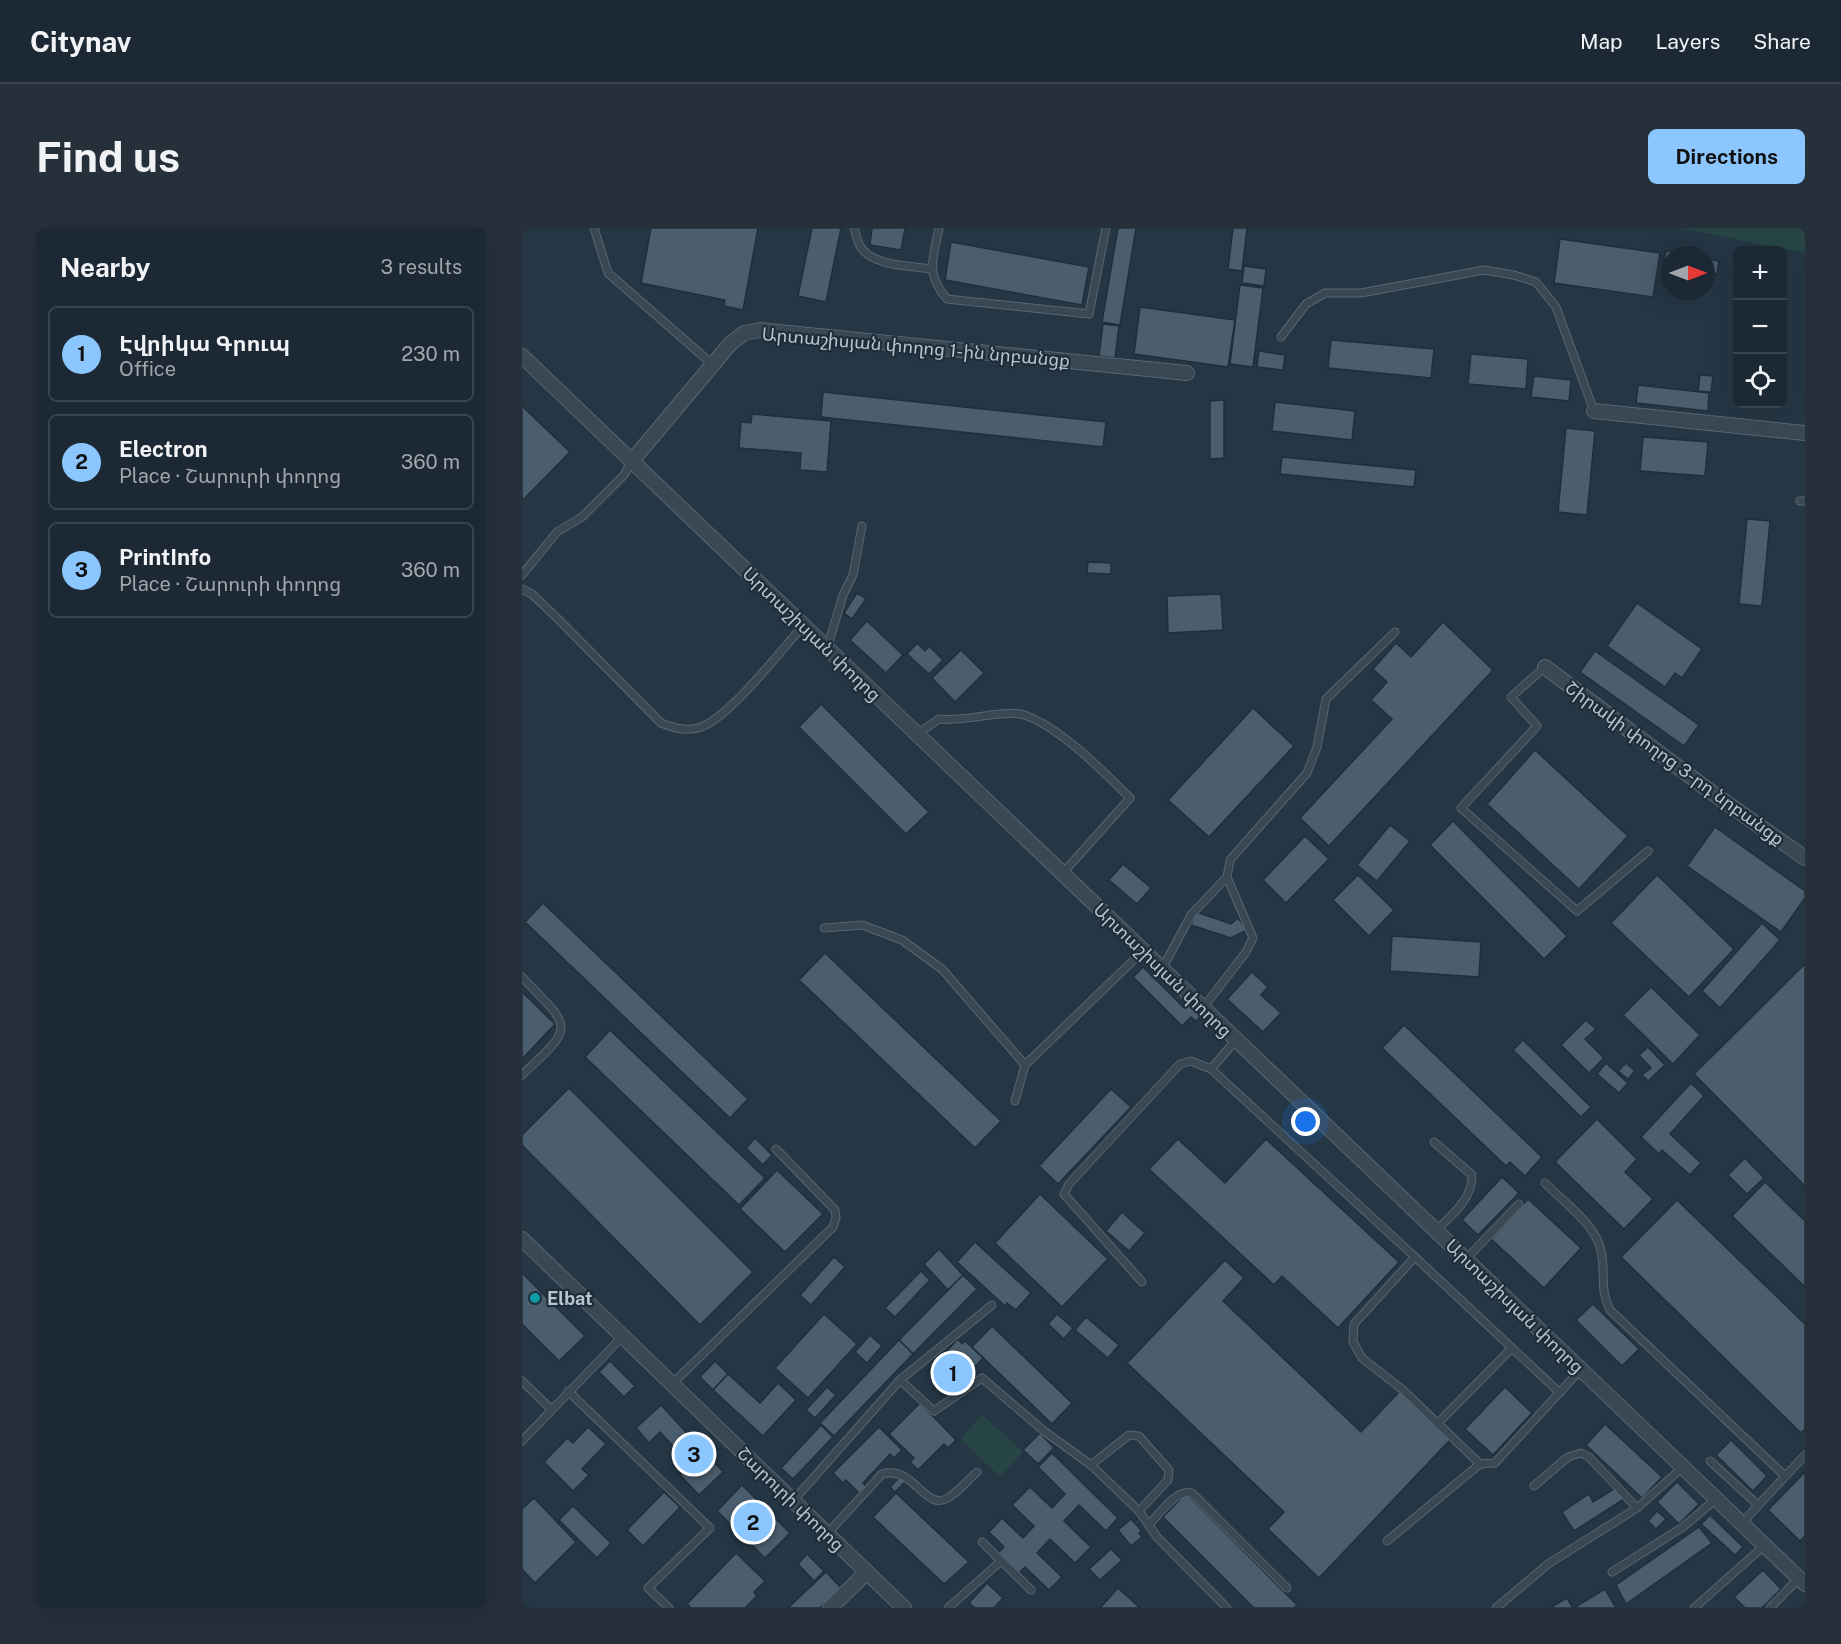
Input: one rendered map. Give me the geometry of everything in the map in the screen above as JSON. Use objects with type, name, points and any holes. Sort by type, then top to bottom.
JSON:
[{"type":"street","name":"Արտաշիսյան փողոց 1-ին նրբանցք","points":[[631,462],[730,344],[744,333],[760,330],[1187,373]]},
{"type":"street","name":"Արտաշիսյան փողոց","points":[[522,356],[1802,1581]]},
{"type":"street","points":[[1593,411],[1805,433]]},
{"type":"street","name":"Շիրակի փողոց 3-րդ նրբանցք","points":[[1545,667],[1711,792],[1805,858]]},
{"type":"street","name":"Շարուրի փողոց","points":[[522,1239],[904,1608]]},
{"type":"street","points":[[830,1608],[867,1572]]},
{"type":"lane","points":[[594,228],[608,273],[712,364]]},
{"type":"lane","points":[[854,228],[860,247],[870,257],[900,265],[931,268]]},
{"type":"lane","points":[[939,228],[931,268],[937,287],[947,299],[1089,314],[1106,228]]},
{"type":"lane","points":[[1281,337],[1306,304],[1324,293],[1361,293],[1484,270],[1514,275],[1536,282],[1556,307],[1593,411]]},
{"type":"lane","points":[[522,575],[557,532],[582,517],[624,475],[631,462]]},
{"type":"lane","points":[[827,649],[843,596],[853,575],[862,526]]},
{"type":"lane","points":[[522,589],[532,594],[661,723],[680,730],[701,727],[722,714],[803,626]]},
{"type":"lane","points":[[1203,1008],[1246,952],[1253,938],[1227,877],[1230,860],[1307,773],[1317,747],[1326,699],[1395,632]]},
{"type":"lane","points":[[1545,667],[1511,697],[1536,726],[1461,808],[1578,911],[1648,851]]},
{"type":"lane","points":[[916,734],[939,719],[954,721],[1021,714],[1054,731],[1084,754],[1123,790],[1130,798],[1062,874]]},
{"type":"lane","points":[[1162,969],[1191,915],[1227,877]]},
{"type":"lane","points":[[824,928],[862,925],[902,940],[942,969],[1025,1065]]},
{"type":"lane","points":[[1015,1101],[1025,1065],[1143,951]]},
{"type":"lane","points":[[522,977],[555,1011],[561,1020],[562,1033],[556,1044],[522,1075]]},
{"type":"lane","points":[[1211,1069],[1236,1040]]},
{"type":"lane","points":[[1142,1282],[1064,1194],[1069,1185],[1180,1064],[1191,1061],[1211,1069],[1560,1393]]},
{"type":"lane","points":[[1434,1142],[1473,1179],[1470,1193],[1436,1231]]},
{"type":"lane","points":[[672,1384],[833,1227],[836,1218],[835,1210],[776,1149]]},
{"type":"lane","points":[[1545,1183],[1593,1231],[1601,1250],[1602,1294],[1610,1310],[1785,1476]]},
{"type":"lane","points":[[1466,1259],[1519,1204]]},
{"type":"lane","points":[[1415,1257],[1354,1324],[1353,1342],[1362,1358],[1403,1390],[1480,1464]]},
{"type":"lane","points":[[793,1501],[900,1380],[992,1305]]},
{"type":"lane","points":[[522,1441],[622,1336]]},
{"type":"lane","points":[[1438,1423],[1512,1348]]},
{"type":"lane","points":[[1387,1541],[1480,1464],[1495,1463],[1581,1370]]},
{"type":"lane","points":[[900,1380],[934,1411],[982,1378],[1044,1431],[1091,1465],[1139,1511],[1157,1537],[1227,1608]]},
{"type":"lane","points":[[522,1381],[551,1409]]},
{"type":"lane","points":[[568,1391],[710,1528],[648,1588],[669,1608]]},
{"type":"lane","points":[[1091,1465],[1128,1435],[1138,1436],[1169,1470],[1168,1480],[1139,1511]]},
{"type":"lane","points":[[1534,1486],[1568,1457],[1581,1453],[1589,1457],[1637,1508]]},
{"type":"lane","points":[[1742,1523],[1805,1455]]},
{"type":"lane","points":[[1710,1461],[1758,1505]]},
{"type":"lane","points":[[1496,1608],[1548,1564],[1637,1508],[1683,1467]]},
{"type":"lane","points":[[827,1534],[882,1473],[892,1471],[903,1474],[931,1499],[939,1500],[947,1499],[977,1472]]},
{"type":"lane","points":[[1149,1525],[1178,1495],[1188,1491],[1192,1492],[1287,1588]]},
{"type":"lane","points":[[1612,1572],[1683,1527],[1716,1499]]},
{"type":"lane","points":[[982,1542],[1031,1590]]},
{"type":"lane","points":[[1694,1608],[1764,1545]]},
{"type":"lane","points":[[948,1608],[1001,1561]]},
{"type":"lane","points":[[1770,1608],[1802,1581]]},
{"type":"green space","points":[[1680,228],[1805,228],[1805,253],[1787,249],[1787,246],[1770,246]]},
{"type":"green space","points":[[983,1415],[1023,1452],[1000,1477],[960,1439]]},
{"type":"building","points":[[651,228],[758,228],[743,310],[724,306],[725,300],[641,283]]},
{"type":"building","points":[[812,228],[841,228],[826,302],[798,296]]},
{"type":"building","points":[[872,228],[905,228],[901,250],[870,245]]},
{"type":"building","points":[[1118,228],[1136,228],[1120,325],[1102,322]]},
{"type":"building","points":[[1233,228],[1247,228],[1242,271],[1228,269]]},
{"type":"building","points":[[1560,239],[1660,253],[1653,297],[1554,283]]},
{"type":"building","points":[[951,242],[1089,267],[1082,305],[945,280]]},
{"type":"building","points":[[1715,260],[1719,261],[1717,274],[1715,274]]},
{"type":"building","points":[[1244,266],[1266,269],[1264,286],[1242,283]]},
{"type":"building","points":[[1240,285],[1263,288],[1253,367],[1230,364]]},
{"type":"building","points":[[1140,307],[1235,320],[1228,367],[1134,354]]},
{"type":"building","points":[[1103,324],[1119,326],[1115,358],[1099,356]]},
{"type":"building","points":[[1331,340],[1434,349],[1431,378],[1328,368]]},
{"type":"building","points":[[1259,351],[1285,355],[1283,370],[1257,367]]},
{"type":"building","points":[[1471,354],[1528,359],[1526,389],[1468,384]]},
{"type":"building","points":[[1700,375],[1713,376],[1711,392],[1698,391]]},
{"type":"building","points":[[1534,376],[1571,380],[1569,401],[1531,397]]},
{"type":"building","points":[[1638,385],[1709,393],[1708,411],[1636,403]]},
{"type":"building","points":[[823,392],[1106,422],[1103,447],[821,417]]},
{"type":"building","points":[[1224,400],[1224,458],[1210,459],[1210,401]]},
{"type":"building","points":[[1275,402],[1355,411],[1352,440],[1272,431]]},
{"type":"building","points":[[522,406],[570,452],[522,501]]},
{"type":"building","points":[[752,414],[831,421],[827,472],[800,470],[801,453],[739,448],[741,422],[751,423]]},
{"type":"building","points":[[1566,428],[1595,431],[1587,515],[1558,512]]},
{"type":"building","points":[[1643,437],[1708,442],[1705,476],[1640,471]]},
{"type":"building","points":[[1282,457],[1416,470],[1414,487],[1280,474]]},
{"type":"building","points":[[1747,519],[1770,521],[1762,606],[1739,604]]},
{"type":"building","points":[[1088,562],[1111,563],[1111,574],[1087,573]]},
{"type":"building","points":[[857,593],[866,599],[852,619],[844,613]]},
{"type":"building","points":[[1221,594],[1223,630],[1168,633],[1167,596]]},
{"type":"building","points":[[1637,603],[1702,649],[1682,678],[1675,673],[1665,687],[1607,646]]},
{"type":"building","points":[[867,621],[903,655],[886,673],[850,640]]},
{"type":"building","points":[[1443,622],[1493,670],[1329,846],[1300,818],[1392,719],[1371,700],[1387,682],[1373,669],[1396,643],[1411,657]]},
{"type":"building","points":[[917,643],[925,651],[929,646],[943,660],[929,674],[907,654]]},
{"type":"building","points":[[961,650],[984,673],[955,702],[932,678]]},
{"type":"building","points":[[1595,651],[1699,725],[1684,746],[1580,672]]},
{"type":"building","points":[[821,704],[929,812],[906,834],[799,727]]},
{"type":"building","points":[[1253,708],[1294,746],[1209,837],[1168,800]]},
{"type":"building","points":[[1535,750],[1628,836],[1579,889],[1487,804]]},
{"type":"building","points":[[1453,821],[1567,936],[1544,959],[1430,845]]},
{"type":"building","points":[[1390,825],[1410,841],[1377,881],[1357,865]]},
{"type":"building","points":[[1715,827],[1805,891],[1805,898],[1781,932],[1687,866]]},
{"type":"building","points":[[1305,836],[1329,859],[1286,903],[1263,880]]},
{"type":"building","points":[[1123,864],[1151,888],[1137,904],[1109,880]]},
{"type":"building","points":[[1358,875],[1394,910],[1369,936],[1333,900]]},
{"type":"building","points":[[1657,875],[1734,949],[1689,997],[1611,923]]},
{"type":"building","points":[[543,903],[748,1099],[730,1118],[525,922]]},
{"type":"building","points":[[1196,912],[1231,924],[1238,918],[1247,930],[1231,938],[1191,925]]},
{"type":"building","points":[[1762,923],[1780,940],[1720,1008],[1702,991]]},
{"type":"building","points":[[1392,936],[1481,942],[1479,977],[1390,971]]},
{"type":"building","points":[[825,953],[1001,1121],[975,1148],[799,980]]},
{"type":"building","points":[[1805,964],[1805,1186],[1694,1074]]},
{"type":"building","points":[[1143,967],[1184,1008],[1188,1003],[1201,1016],[1196,1021],[1191,1017],[1182,1026],[1133,977]]},
{"type":"building","points":[[1252,972],[1268,987],[1261,995],[1281,1013],[1263,1032],[1227,999]]},
{"type":"building","points":[[1651,987],[1700,1035],[1673,1064],[1623,1015]]},
{"type":"building","points":[[522,992],[555,1024],[522,1059]]},
{"type":"building","points":[[1586,1020],[1596,1029],[1585,1039],[1604,1058],[1589,1073],[1561,1045]]},
{"type":"building","points":[[1404,1025],[1542,1157],[1525,1176],[1510,1162],[1506,1166],[1382,1048]]},
{"type":"building","points":[[610,1030],[765,1178],[739,1205],[585,1057]]},
{"type":"building","points":[[1523,1040],[1591,1107],[1581,1117],[1513,1050]]},
{"type":"building","points":[[1648,1047],[1665,1065],[1648,1081],[1642,1075],[1651,1068],[1639,1055]]},
{"type":"building","points":[[1606,1063],[1628,1083],[1619,1093],[1597,1074]]},
{"type":"building","points":[[1626,1063],[1635,1071],[1628,1079],[1618,1071]]},
{"type":"building","points":[[1691,1083],[1704,1096],[1670,1134],[1701,1163],[1690,1175],[1662,1150],[1659,1154],[1641,1137]]},
{"type":"building","points":[[569,1088],[753,1272],[700,1325],[522,1145],[522,1135]]},
{"type":"building","points":[[1111,1089],[1131,1107],[1058,1184],[1039,1166]]},
{"type":"building","points":[[1597,1119],[1637,1159],[1625,1172],[1653,1199],[1624,1229],[1555,1162]]},
{"type":"building","points":[[755,1138],[772,1155],[763,1165],[746,1148]]},
{"type":"building","points":[[1178,1139],[1225,1183],[1266,1139],[1399,1262],[1338,1328],[1282,1276],[1274,1285],[1149,1169]]},
{"type":"building","points":[[1745,1158],[1764,1178],[1747,1194],[1728,1175]]},
{"type":"building","points":[[777,1170],[823,1214],[785,1252],[740,1209]]},
{"type":"building","points":[[1502,1177],[1519,1193],[1478,1235],[1462,1220]]},
{"type":"building","points":[[1765,1182],[1805,1221],[1805,1287],[1732,1216]]},
{"type":"building","points":[[1040,1194],[1108,1259],[1062,1307],[995,1243]]},
{"type":"building","points":[[1528,1199],[1581,1248],[1544,1288],[1491,1239]]},
{"type":"building","points":[[1677,1200],[1805,1324],[1805,1429],[1801,1433],[1621,1257]]},
{"type":"building","points":[[1122,1212],[1145,1233],[1129,1251],[1106,1231]]},
{"type":"building","points":[[975,1242],[1031,1293],[1016,1310],[1007,1303],[1005,1306],[957,1262]]},
{"type":"building","points":[[939,1249],[963,1275],[948,1290],[924,1264]]},
{"type":"building","points":[[834,1257],[845,1267],[811,1305],[800,1295]]},
{"type":"building","points":[[1225,1260],[1244,1278],[1223,1301],[1361,1432],[1400,1391],[1450,1440],[1319,1578],[1268,1529],[1284,1512],[1127,1363]]},
{"type":"building","points":[[921,1271],[930,1280],[895,1317],[885,1308]]},
{"type":"building","name":"Elbat","points":[[522,1273],[585,1336],[559,1361],[522,1324]]},
{"type":"building","points":[[963,1275],[977,1289],[913,1354],[899,1340]]},
{"type":"building","points":[[1593,1304],[1639,1349],[1622,1366],[1576,1320]]},
{"type":"building","points":[[824,1314],[857,1344],[808,1398],[775,1368]]},
{"type":"building","points":[[1057,1314],[1073,1328],[1064,1339],[1048,1324]]},
{"type":"building","points":[[1086,1317],[1119,1345],[1108,1358],[1075,1330]]},
{"type":"building","points":[[992,1326],[1072,1403],[1052,1424],[972,1347]]},
{"type":"building","points":[[870,1335],[882,1346],[867,1363],[855,1352]]},
{"type":"building","points":[[958,1339],[962,1344],[965,1341],[983,1358],[951,1393],[928,1371]]},
{"type":"building","points":[[899,1340],[913,1354],[834,1436],[820,1423]]},
{"type":"building","points":[[610,1361],[635,1386],[624,1397],[599,1372]]},
{"type":"building","points":[[715,1361],[728,1374],[713,1390],[700,1377]]},
{"type":"building","points":[[728,1374],[760,1403],[778,1383],[796,1400],[763,1436],[713,1390]]},
{"type":"building","points":[[827,1387],[836,1395],[815,1418],[806,1410]]},
{"type":"building","points":[[1505,1387],[1532,1413],[1493,1455],[1465,1429]]},
{"type":"building","points":[[920,1403],[956,1440],[948,1448],[944,1444],[918,1470],[910,1462],[914,1458],[889,1434]]},
{"type":"building","points":[[661,1405],[723,1472],[699,1495],[680,1475],[691,1465],[660,1432],[649,1443],[636,1428]]},
{"type":"building","points":[[1605,1424],[1662,1477],[1642,1498],[1586,1445]]},
{"type":"building","points":[[821,1425],[833,1437],[793,1479],[781,1468]]},
{"type":"building","points":[[588,1427],[606,1444],[582,1469],[589,1475],[573,1491],[544,1462],[567,1438],[573,1443]]},
{"type":"building","points":[[879,1427],[902,1450],[894,1458],[890,1454],[863,1483],[867,1487],[860,1494],[846,1480],[843,1483],[833,1473]]},
{"type":"building","points":[[1040,1433],[1054,1448],[1038,1464],[1023,1450]]},
{"type":"building","points":[[1731,1440],[1767,1476],[1753,1491],[1716,1455]]},
{"type":"building","points":[[1052,1453],[1118,1518],[1106,1531],[1079,1505],[1064,1521],[1091,1547],[1075,1563],[1050,1539],[1037,1553],[1062,1577],[1049,1590],[1025,1567],[1019,1573],[998,1553],[1004,1547],[989,1532],[1002,1518],[1023,1538],[1034,1526],[1012,1505],[1030,1487],[1052,1508],[1065,1494],[1038,1467]]},
{"type":"building","points":[[1805,1472],[1805,1536],[1800,1541],[1768,1510]]},
{"type":"building","points":[[900,1477],[905,1482],[895,1492],[890,1487]]},
{"type":"building","points":[[1677,1482],[1699,1504],[1679,1524],[1657,1502]]},
{"type":"building","points":[[742,1485],[790,1533],[765,1558],[717,1511]]},
{"type":"building","points":[[1617,1487],[1624,1499],[1574,1531],[1562,1512],[1589,1494],[1593,1502]]},
{"type":"building","points":[[664,1492],[680,1507],[643,1546],[627,1530]]},
{"type":"building","points":[[896,1493],[969,1562],[944,1584],[873,1517]]},
{"type":"building","points":[[1186,1493],[1297,1605],[1294,1608],[1254,1608],[1163,1517]]},
{"type":"building","points":[[534,1498],[576,1542],[535,1583],[522,1569],[522,1509]]},
{"type":"building","points":[[573,1506],[611,1543],[597,1558],[559,1520]]},
{"type":"building","points":[[1657,1511],[1666,1519],[1656,1529],[1648,1521]]},
{"type":"building","points":[[1710,1515],[1743,1547],[1735,1555],[1701,1524]]},
{"type":"building","points":[[1131,1519],[1142,1531],[1139,1533],[1142,1537],[1131,1546],[1118,1530]]},
{"type":"building","points":[[1699,1527],[1712,1543],[1626,1604],[1616,1585]]},
{"type":"building","points":[[1111,1549],[1122,1560],[1100,1580],[1089,1569]]},
{"type":"building","points":[[736,1553],[765,1581],[754,1592],[757,1596],[745,1608],[691,1608],[687,1604]]},
{"type":"building","points":[[807,1554],[824,1571],[814,1581],[798,1564]]},
{"type":"building","points":[[1763,1570],[1781,1589],[1762,1608],[1745,1608],[1734,1597]]},
{"type":"building","points":[[826,1572],[841,1588],[820,1608],[788,1608]]},
{"type":"building","points":[[987,1583],[1003,1598],[994,1608],[975,1608],[969,1603]]},
{"type":"building","points":[[1118,1588],[1140,1608],[1100,1608]]},
{"type":"building","points":[[1605,1589],[1616,1608],[1574,1608]]},
{"type":"building","points":[[1567,1598],[1573,1608],[1550,1608]]},
{"type":"place","name":"Elbat","points":[[535,1298]]},
{"type":"place","name":"Էվրիկա Գրուպ","points":[[953,1373]]},
{"type":"place","name":"PrintInfo","points":[[694,1454]]},
{"type":"place","name":"Electron","points":[[753,1522]]}]
